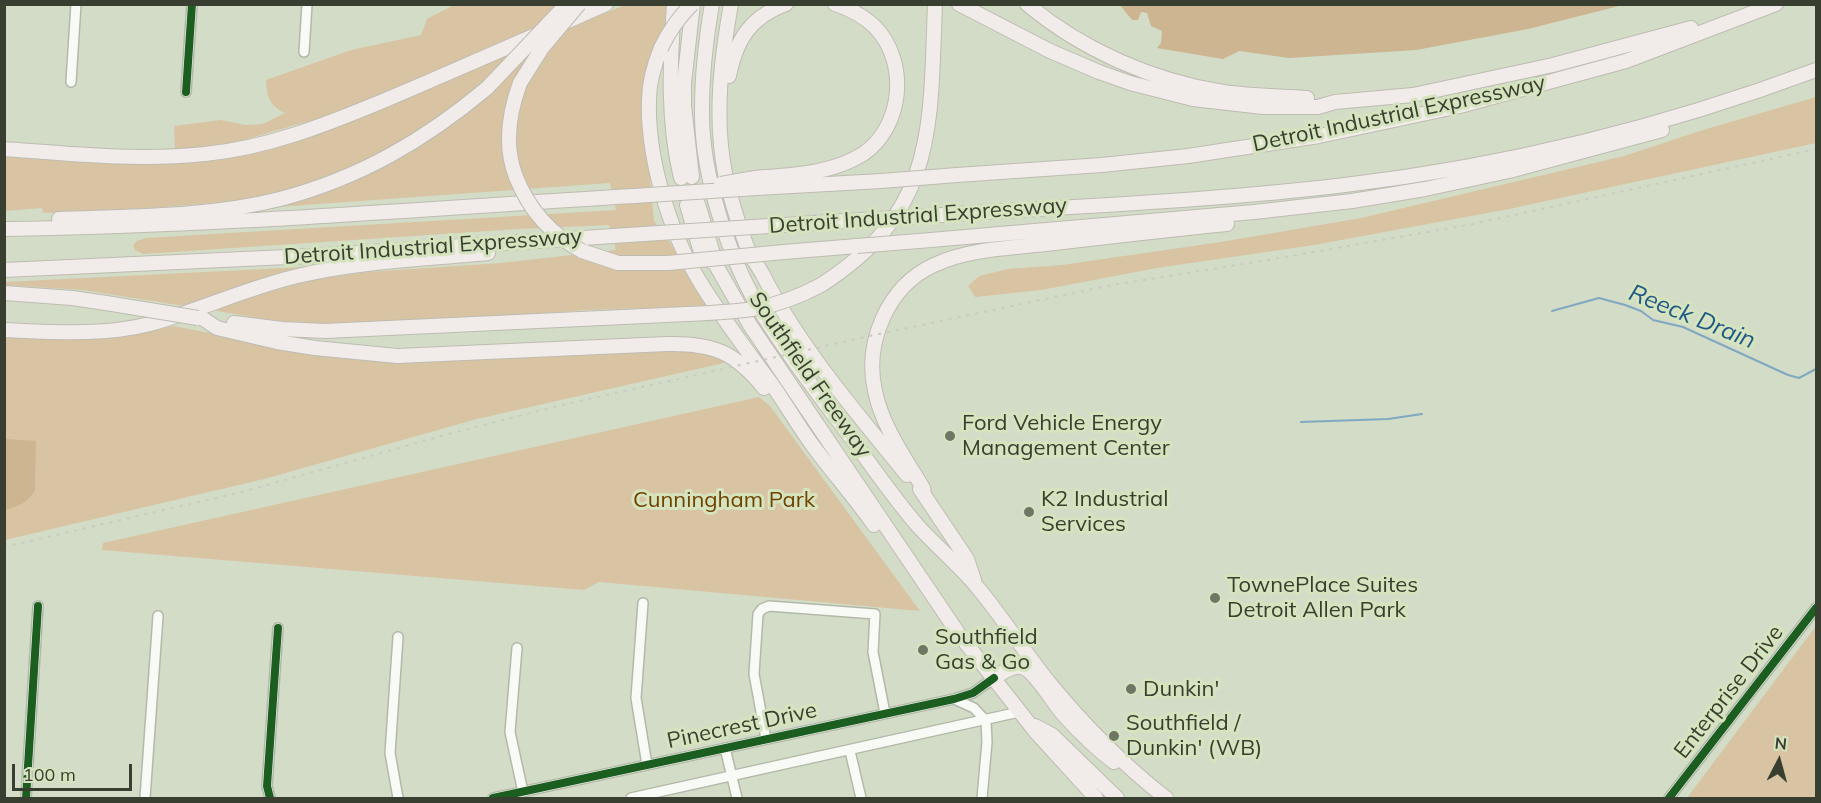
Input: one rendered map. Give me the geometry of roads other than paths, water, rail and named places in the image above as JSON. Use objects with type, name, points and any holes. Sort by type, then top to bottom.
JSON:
[{"type":"highway","points":[[4,228],[32,221],[206,211],[278,199],[319,188],[351,175],[412,144],[459,111],[487,88],[567,4]]},
{"type":"highway","points":[[579,4],[542,48],[520,83],[510,116],[511,165],[522,192],[542,221],[570,244],[618,263],[641,264],[931,240],[1254,212],[1352,201],[1425,189],[1509,171],[1629,141],[1700,118],[1735,99]]},
{"type":"highway","points":[[4,149],[115,158],[164,158],[233,150],[268,143],[330,123],[606,4]]},
{"type":"highway","points":[[674,4],[669,92],[675,156],[686,178],[684,83],[693,4]]},
{"type":"highway","points":[[693,4],[675,23],[661,48],[651,81],[649,119],[658,176],[672,223],[698,280],[814,447]]},
{"type":"highway","name":"Southfield Freeway","points":[[712,4],[705,50],[702,111],[707,163],[719,215],[736,264],[765,318],[823,401],[917,525],[976,585],[1058,693],[1130,768]]},
{"type":"highway","points":[[731,4],[720,87],[722,147],[725,172],[748,249],[773,295],[810,350],[861,418],[924,495],[967,559],[976,585]]},
{"type":"highway","points":[[756,263],[741,213],[730,164],[728,77],[733,54],[741,38],[761,16],[786,4]]},
{"type":"highway","points":[[756,183],[827,169],[845,163],[864,153],[886,129],[894,111],[898,92],[897,73],[892,56],[876,28],[848,8],[835,4]]},
{"type":"highway","points":[[4,293],[72,298],[243,325],[325,331],[741,311],[772,306],[797,298],[821,285],[855,261],[877,239],[903,206],[923,156],[928,131],[935,4]]},
{"type":"highway","points":[[959,4],[1050,51],[1099,72],[1161,92],[1193,99],[1263,107],[1318,107],[1335,102]]},
{"type":"highway","points":[[1027,4],[1064,32],[1098,51],[1158,76],[1190,86],[1224,92],[1335,102],[1413,95],[1553,65],[1772,6]]},
{"type":"highway","name":"Detroit Industrial Expressway","points":[[4,228],[107,228],[210,223],[649,195],[689,201],[756,183],[881,181],[1102,165],[1188,156],[1308,137],[1460,106],[1626,61],[1772,6]]},
{"type":"highway","name":"Detroit Industrial Expressway","points":[[4,270],[156,264],[537,241],[1232,196],[1346,185],[1542,151],[1625,132],[1735,99],[1816,70]]},
{"type":"highway","name":"Southfield Freeway","points":[[689,201],[700,249],[717,267],[750,325],[958,633]]},
{"type":"highway","points":[[924,495],[923,488],[880,411],[872,369],[873,347],[878,327],[885,313],[907,284],[920,273],[934,265],[976,252],[1233,223],[1318,211],[1352,201]]},
{"type":"highway","points":[[4,330],[70,332],[118,330],[149,324],[298,275],[378,263],[507,252],[537,241]]},
{"type":"highway","points":[[200,318],[217,328],[277,342],[397,356],[667,344],[703,345],[723,351],[741,363],[753,375],[814,447],[852,494],[944,624],[958,633],[1023,718],[1096,798]]},
{"type":"highway","points":[[994,678],[1020,666],[1028,670],[1093,747],[1114,763],[1130,768],[1162,797]]},
{"type":"highway","points":[[1023,718],[1052,735],[1117,798]]},
{"type":"street","points":[[71,82],[76,4]]},
{"type":"street","points":[[186,92],[192,4]]},
{"type":"street","points":[[304,51],[307,4]]},
{"type":"street","points":[[643,603],[636,698],[647,765]]},
{"type":"street","points":[[26,798],[38,606]]},
{"type":"street","points":[[766,739],[754,674],[758,614],[765,607],[779,606],[875,614],[873,652],[885,713]]},
{"type":"street","name":"Enterprise Drive","points":[[1669,798],[1816,608]]},
{"type":"street","points":[[145,798],[158,616]]},
{"type":"street","points":[[270,798],[267,786],[278,628]]},
{"type":"street","points":[[398,637],[390,753],[398,798]]},
{"type":"street","points":[[517,648],[510,732],[523,792]]},
{"type":"street","name":"Pinecrest Drive","points":[[493,798],[954,699],[973,693],[994,678]]},
{"type":"street","points":[[954,699],[974,708],[986,721],[982,798]]},
{"type":"street","name":"Pinecrest Drive","points":[[631,798],[986,721],[1023,718]]},
{"type":"street","points":[[725,748],[737,798]]},
{"type":"street","points":[[850,751],[861,798]]},
{"type":"waterway","name":"Reeck Drain","points":[[1552,311],[1599,298],[1641,311],[1653,320],[1683,327],[1788,375],[1799,378],[1816,369]]},
{"type":"waterway","name":"Reeck Drain","points":[[1301,422],[1388,419],[1422,414]]},
{"type":"railway","points":[[4,547],[242,492],[452,433],[562,405],[865,337],[1107,286],[1473,224],[1816,149]]},
{"type":"place","name":"Ford Vehicle Energy Management Center","points":[[950,436]]},
{"type":"place","name":"K2 Industrial Services","points":[[1029,512]]},
{"type":"place","name":"TownePlace Suites Detroit Allen Park","points":[[1215,598]]},
{"type":"place","name":"Southfield Gas & Go","points":[[923,650]]},
{"type":"place","name":"Dunkin'","points":[[1131,689]]},
{"type":"place","name":"Southfield / Dunkin' (WB)","points":[[1114,736]]},
{"type":"park label","name":"Cunningham Park","points":[[724,500]]}]
